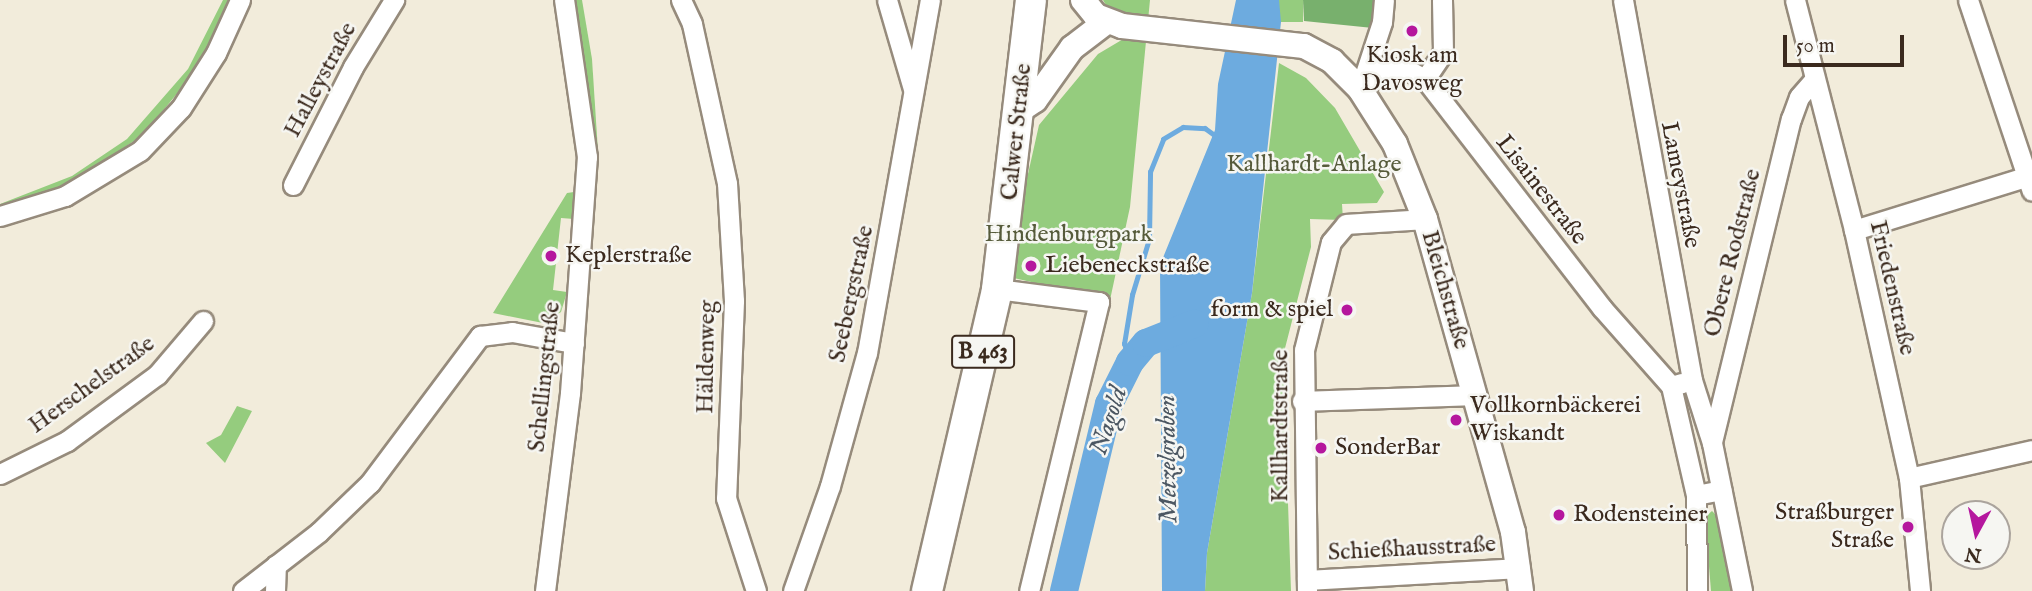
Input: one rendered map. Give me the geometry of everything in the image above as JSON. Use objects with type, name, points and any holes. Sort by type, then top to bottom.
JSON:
[{"type":"main road","name":"Calwer Straße","points":[[927,591],[997,289],[1031,0]]},
{"type":"street","points":[[0,216],[65,195],[140,151],[181,108],[216,53],[240,0]]},
{"type":"street","name":"Halleystraße","points":[[293,185],[354,67],[394,0]]},
{"type":"street","name":"Schellingstraße","points":[[544,591],[574,343],[587,157],[564,0]]},
{"type":"street","name":"Häldenweg","points":[[681,0],[692,24],[727,183],[733,301],[726,498],[756,591]]},
{"type":"street","points":[[692,24],[697,0]]},
{"type":"street","points":[[887,0],[916,96]]},
{"type":"street","name":"Seebergstraße","points":[[793,591],[830,486],[867,353],[916,96],[930,0]]},
{"type":"street","points":[[1020,110],[1035,100],[1072,48],[1114,24],[1083,0]]},
{"type":"street","points":[[1360,89],[1382,22],[1384,0]]},
{"type":"street","points":[[1360,89],[1387,68],[1406,69],[1425,79],[1443,52],[1441,0]]},
{"type":"street","name":"Lameystraße","points":[[1623,0],[1692,380],[1712,443],[1742,591]]},
{"type":"street","name":"Friedenstraße","points":[[1795,0],[1813,81],[1854,230],[1909,478],[1920,591]]},
{"type":"street","points":[[1854,230],[2030,183],[1968,0]]},
{"type":"street","name":"Bleichstraße","points":[[1114,24],[1304,46],[1332,61],[1360,89],[1395,144],[1425,219],[1475,395],[1521,580]]},
{"type":"street","name":"Lisainestraße","points":[[1425,79],[1602,308],[1671,386]]},
{"type":"street","name":"Obere Rodstraße","points":[[1712,443],[1791,120],[1799,97],[1813,81]]},
{"type":"street","name":"Kallhardtstraße","points":[[1307,585],[1302,401],[1310,319],[1335,232],[1362,221],[1425,219]]},
{"type":"street","points":[[997,289],[1099,302],[1029,591]]},
{"type":"street","name":"Herschelstraße","points":[[0,474],[67,441],[157,375],[202,321]]},
{"type":"street","points":[[243,591],[334,519],[370,483],[480,336],[512,332],[574,343]]},
{"type":"street","points":[[1692,380],[1671,386],[1696,495],[1698,591]]},
{"type":"street","points":[[1302,401],[1475,395]]},
{"type":"street","points":[[1909,478],[2032,450]]},
{"type":"street","points":[[1696,495],[1722,490]]},
{"type":"street","points":[[275,591],[276,565]]},
{"type":"street","name":"Schießhausstraße","points":[[1307,585],[1521,580]]},
{"type":"green space","points":[[223,0],[231,0],[198,68],[143,135],[59,191],[0,211],[0,204],[72,176],[127,139],[188,69]]},
{"type":"green space","points":[[572,0],[582,0],[592,59],[599,167]]},
{"type":"green space","name":"Hindenburgpark","points":[[1103,0],[1150,0],[1130,207],[1110,300],[1005,276],[1039,125],[1098,54],[1125,38]]},
{"type":"green space","points":[[1279,0],[1303,0],[1303,22],[1279,22]]},
{"type":"green space","points":[[1303,0],[1376,0],[1373,28],[1304,21]]},
{"type":"green space","name":"Kallhardt-Anlage","points":[[1279,63],[1306,78],[1335,108],[1384,192],[1377,203],[1342,204],[1343,220],[1310,219],[1311,247],[1283,356],[1291,591],[1205,591],[1207,553],[1252,293]]},
{"type":"green space","points":[[574,192],[574,219],[561,218],[553,290],[567,292],[561,312],[543,323],[493,313],[567,193]]},
{"type":"green space","points":[[237,406],[252,411],[225,463],[206,443],[221,435]]},
{"type":"green space","points":[[1712,511],[1716,515],[1732,591],[1711,591],[1705,517]]},
{"type":"water","name":"Metzelgraben","points":[[1236,0],[1279,0],[1281,22],[1252,293],[1207,553],[1205,591],[1162,591],[1160,265],[1215,130],[1218,84]]},
{"type":"waterway","points":[[1130,362],[1124,344],[1132,295],[1149,239],[1150,172],[1163,139],[1183,127],[1205,128],[1216,136]]},
{"type":"waterway","name":"Nagold","points":[[1064,591],[1109,404],[1130,362],[1146,343],[1194,324]]},
{"type":"place","name":"Kiosk am Davosweg","points":[[1412,31]]},
{"type":"place","name":"Keplerstraße","points":[[551,256]]},
{"type":"place","name":"Liebeneckstraße","points":[[1031,266]]},
{"type":"place","name":"form & spiel","points":[[1347,310]]},
{"type":"place","name":"Vollkornbäckerei Wiskandt","points":[[1456,420]]},
{"type":"place","name":"SonderBar","points":[[1321,448]]},
{"type":"place","name":"Rodensteiner","points":[[1559,515]]},
{"type":"place","name":"Straßburger Straße","points":[[1908,527]]}]
